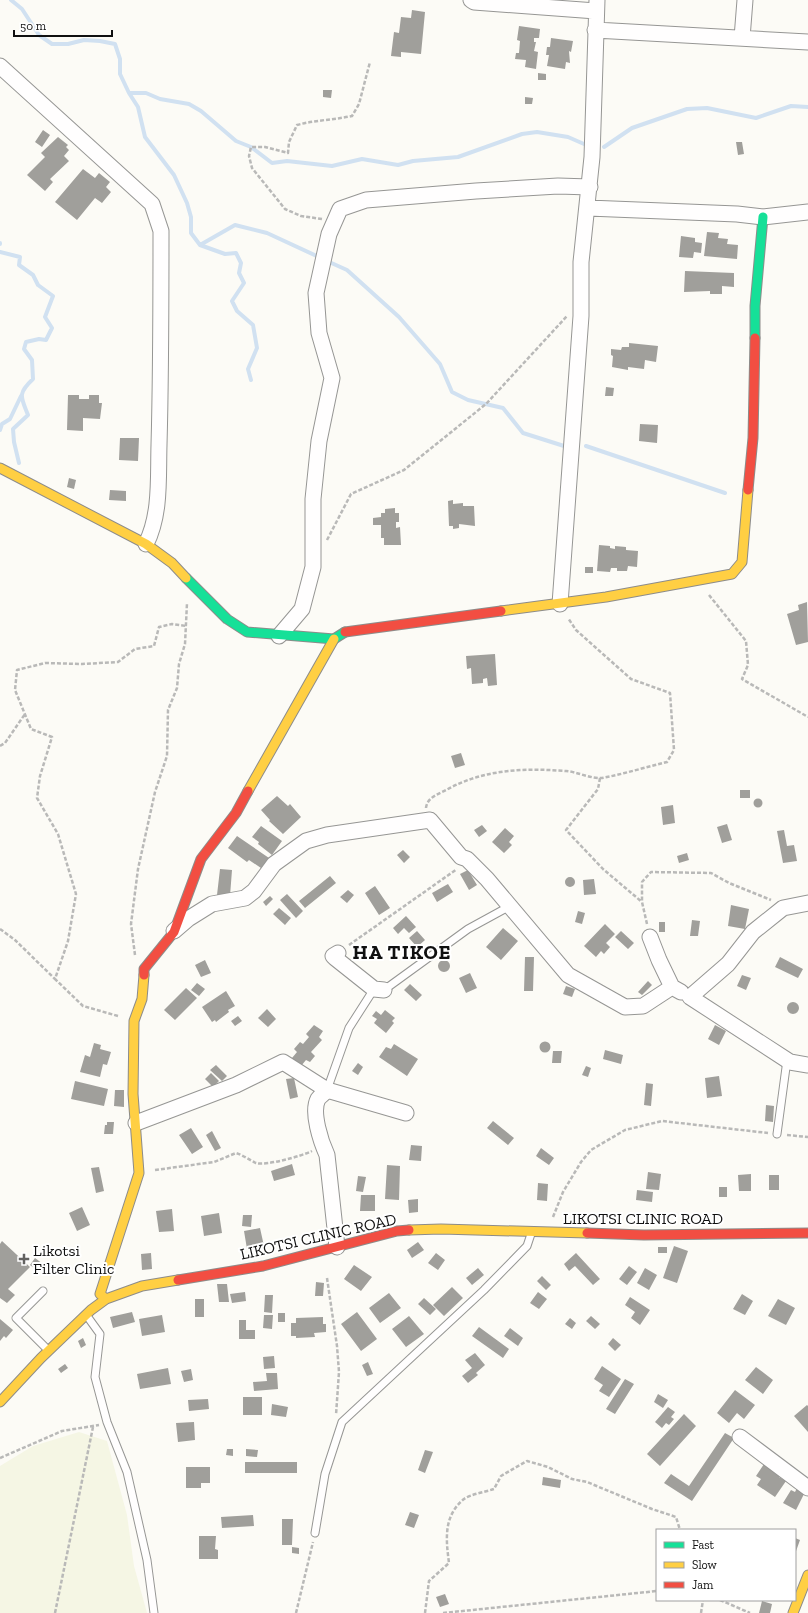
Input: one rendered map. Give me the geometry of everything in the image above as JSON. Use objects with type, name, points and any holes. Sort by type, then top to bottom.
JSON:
[{"type":"street","points":[[471,0],[474,2],[596,5],[592,157],[588,208],[581,262],[581,300],[560,604]]},
{"type":"street","points":[[742,38],[745,0]]},
{"type":"street","points":[[595,30],[808,42]]},
{"type":"street","points":[[0,66],[152,204],[158,218],[161,231],[161,385],[158,486],[153,530],[146,544]]},
{"type":"street","points":[[279,636],[302,609],[313,567],[315,485],[319,441],[332,378],[319,333],[316,293],[329,234],[340,209],[366,200],[515,188],[558,186],[590,187]]},
{"type":"street","points":[[588,208],[737,214],[763,217],[808,212]]},
{"type":"street","points":[[174,932],[201,860],[236,813],[334,639],[344,632],[521,607],[560,604],[696,581],[732,574],[742,562],[753,438],[755,306],[763,217]]},
{"type":"street","points":[[0,468],[146,544],[172,563],[227,619],[247,632],[279,636],[334,639]]},
{"type":"street","points":[[106,1299],[100,1294],[139,1173],[133,1094],[134,1021],[142,999],[144,969],[174,932],[188,919],[212,904],[245,898],[254,891],[274,864],[306,841],[327,835],[430,820],[461,857],[467,859],[487,879],[568,976],[625,1007],[643,1006],[672,987]]},
{"type":"street","points":[[690,997],[728,964],[753,932],[783,908],[808,903]]},
{"type":"street","points":[[650,937],[672,987],[690,997],[787,1060],[808,1065]]},
{"type":"street","points":[[338,953],[333,956],[379,990]]},
{"type":"street","points":[[136,1123],[236,1085],[282,1062],[327,1090],[406,1113]]},
{"type":"street","points":[[327,1090],[318,1099],[316,1113],[322,1144],[327,1155],[338,1247]]},
{"type":"street","name":"LIKOTSI CLINIC ROAD","points":[[2,1396],[86,1315],[106,1299],[142,1286],[263,1266],[397,1231],[441,1229],[644,1235],[808,1233]]},
{"type":"street","points":[[740,1437],[808,1488]]},
{"type":"street","points":[[794,1613],[808,1576]]},
{"type":"lane","points":[[327,1090],[349,1028],[379,990],[468,929],[510,906]]},
{"type":"lane","points":[[777,1134],[787,1060]]},
{"type":"lane","points":[[315,1533],[325,1474],[342,1422],[484,1290],[527,1246],[532,1232]]},
{"type":"lane","points":[[43,1291],[16,1318],[48,1351]]},
{"type":"lane","points":[[86,1315],[100,1334],[95,1377],[108,1422],[127,1472],[147,1560],[154,1613]]},
{"type":"path","points":[[333,224],[320,218],[301,216],[285,209],[252,168],[249,156],[250,147],[288,152],[289,142],[297,125],[315,120],[330,120],[352,116],[359,104],[370,62]]},
{"type":"path","points":[[327,541],[351,494],[404,470],[486,404],[581,300]]},
{"type":"path","points":[[696,581],[746,641],[748,665],[742,679],[808,717]]},
{"type":"path","points":[[135,958],[131,924],[138,869],[155,792],[167,756],[168,710],[177,688],[186,626],[189,582]]},
{"type":"path","points":[[430,820],[426,806],[433,797],[451,787],[487,774],[508,771],[568,771],[600,778],[667,762],[674,750],[670,693],[631,678],[576,630],[560,604]]},
{"type":"path","points":[[55,979],[68,941],[76,894],[58,834],[37,798],[40,776],[52,737],[31,729],[15,690],[17,670],[44,663],[82,664],[118,662],[135,650],[154,646],[159,627],[172,624],[186,626]]},
{"type":"path","points":[[0,746],[5,743],[25,714]]},
{"type":"path","points":[[600,778],[598,789],[566,830],[603,870],[642,902]]},
{"type":"path","points":[[338,953],[462,865],[467,859]]},
{"type":"path","points":[[650,937],[642,902],[642,882],[651,872],[711,873],[729,883],[778,903],[783,908]]},
{"type":"path","points":[[0,929],[15,940],[83,1006],[134,1021]]},
{"type":"path","points":[[550,1233],[551,1222],[563,1192],[581,1162],[591,1150],[625,1130],[662,1121],[808,1137]]},
{"type":"path","points":[[139,1173],[214,1162],[236,1153],[247,1157],[256,1163],[285,1160],[306,1154],[322,1144]]},
{"type":"path","points":[[327,1278],[339,1366],[336,1421]]},
{"type":"path","points":[[0,1458],[62,1431],[108,1422]]},
{"type":"path","points":[[55,1613],[93,1426]]},
{"type":"path","points":[[424,1613],[429,1581],[449,1563],[447,1548],[449,1519],[464,1499],[494,1489],[501,1476],[527,1462],[548,1467],[572,1479],[587,1482],[652,1509],[676,1517],[680,1529]]},
{"type":"path","points":[[296,1613],[315,1533]]},
{"type":"path","points":[[442,1613],[656,1591]]},
{"type":"path","points":[[701,1613],[703,1601]]},
{"type":"path","points":[[722,1601],[750,1613]]},
{"type":"green space","points":[[79,1432],[107,1441],[127,1515],[134,1566],[147,1613],[0,1613],[0,1466],[33,1446]]},
{"type":"building","points":[[412,10],[425,12],[421,54],[401,52],[401,57],[391,56],[394,32],[399,33],[401,17],[411,18]]},
{"type":"building","points":[[519,26],[540,29],[539,38],[534,38],[534,42],[536,42],[534,51],[538,52],[536,69],[525,67],[526,60],[515,59],[516,53],[519,53],[520,41],[517,40]]},
{"type":"building","points":[[551,38],[573,41],[571,52],[569,51],[570,63],[566,62],[565,69],[547,66],[549,55],[546,55],[547,47],[550,47]]},
{"type":"building","points":[[538,73],[546,74],[546,80],[538,80]]},
{"type":"building","points":[[323,90],[332,90],[331,98],[323,97]]},
{"type":"building","points":[[525,97],[533,98],[532,104],[525,104]]},
{"type":"building","points":[[43,130],[50,135],[42,147],[35,142]]},
{"type":"building","points":[[58,137],[68,145],[66,147],[69,150],[64,156],[69,161],[50,179],[53,182],[45,191],[27,175],[45,157],[41,153]]},
{"type":"building","points":[[736,142],[742,142],[744,154],[738,155]]},
{"type":"building","points":[[83,169],[95,178],[99,173],[110,182],[106,187],[111,192],[102,203],[95,198],[77,220],[55,202]]},
{"type":"building","points":[[707,232],[719,233],[718,238],[728,239],[727,244],[738,245],[737,259],[704,256]]},
{"type":"building","points":[[681,236],[695,238],[695,242],[702,243],[701,253],[694,252],[693,258],[679,257]]},
{"type":"building","points":[[685,271],[734,273],[734,287],[722,286],[722,294],[710,294],[710,291],[684,292]]},
{"type":"building","points":[[629,343],[658,346],[656,362],[645,360],[644,369],[628,367],[628,370],[612,367],[613,356],[611,355],[611,349],[621,350],[622,347],[629,347]]},
{"type":"building","points":[[606,387],[614,388],[613,396],[605,396]]},
{"type":"building","points":[[68,395],[79,395],[79,399],[89,399],[89,395],[99,395],[99,403],[102,403],[100,419],[83,418],[83,431],[67,430]]},
{"type":"building","points":[[640,424],[658,425],[657,443],[639,441]]},
{"type":"building","points":[[120,438],[139,438],[138,461],[119,460]]},
{"type":"building","points":[[69,478],[76,480],[74,489],[67,487]]},
{"type":"building","points":[[110,490],[126,491],[126,501],[109,500]]},
{"type":"building","points":[[453,500],[453,504],[463,503],[463,506],[474,506],[475,526],[459,524],[459,528],[453,529],[453,526],[449,526],[448,501]]},
{"type":"building","points":[[395,508],[395,513],[399,513],[399,522],[396,522],[396,528],[400,527],[401,545],[384,545],[384,538],[381,538],[381,525],[373,525],[373,518],[381,517],[381,513],[385,513],[385,509]]},
{"type":"building","points":[[599,545],[610,546],[610,548],[615,549],[615,546],[626,547],[626,550],[638,551],[637,567],[628,566],[627,571],[617,571],[617,568],[611,568],[610,572],[597,571]]},
{"type":"building","points":[[585,567],[593,567],[593,573],[585,573]]},
{"type":"building","points":[[807,602],[808,642],[796,645],[787,614],[799,610],[798,605]]},
{"type":"building","points":[[495,654],[497,685],[488,686],[487,678],[483,679],[483,683],[472,684],[471,668],[467,669],[466,656]]},
{"type":"building","points":[[461,753],[465,765],[455,768],[451,756]]},
{"type":"building","points":[[740,790],[750,790],[750,798],[740,798]]},
{"type":"building","points":[[277,796],[288,806],[290,804],[301,817],[283,834],[269,821],[270,820],[261,810]]},
{"type":"building","points":[[756,799],[760,799],[762,803],[760,807],[756,807],[754,805],[754,801]]},
{"type":"building","points":[[673,805],[675,823],[663,825],[661,807]]},
{"type":"building","points":[[727,824],[732,840],[722,843],[717,827]]},
{"type":"building","points":[[482,825],[487,831],[479,837],[474,830]]},
{"type":"building","points":[[261,826],[282,841],[272,855],[252,837]]},
{"type":"building","points":[[505,828],[514,836],[509,842],[512,845],[504,853],[492,842]]},
{"type":"building","points":[[784,830],[787,846],[794,845],[797,861],[783,863],[777,831]]},
{"type":"building","points":[[237,836],[269,858],[261,868],[249,860],[247,862],[228,848]]},
{"type":"building","points":[[403,850],[410,857],[404,863],[397,855]]},
{"type":"building","points":[[687,853],[689,860],[679,863],[677,856]]},
{"type":"building","points":[[220,869],[232,870],[230,896],[217,895]]},
{"type":"building","points":[[468,870],[477,885],[469,890],[460,874]]},
{"type":"building","points":[[330,876],[336,883],[305,908],[299,901]]},
{"type":"building","points":[[568,877],[572,877],[574,878],[574,886],[568,887],[565,884],[565,880]]},
{"type":"building","points":[[594,879],[596,894],[584,895],[583,880]]},
{"type":"building","points":[[448,884],[453,892],[437,902],[432,893]]},
{"type":"building","points":[[375,886],[390,908],[379,915],[365,893]]},
{"type":"building","points":[[348,890],[354,895],[347,903],[340,897]]},
{"type":"building","points":[[287,894],[303,911],[296,918],[280,900]]},
{"type":"building","points":[[270,896],[273,899],[266,906],[263,902]]},
{"type":"building","points":[[731,905],[749,909],[745,929],[728,926]]},
{"type":"building","points":[[279,908],[291,918],[285,925],[273,914]]},
{"type":"building","points":[[578,911],[585,913],[582,924],[575,922]]},
{"type":"building","points":[[406,916],[416,927],[409,933],[404,928],[398,934],[393,928]]},
{"type":"building","points":[[692,920],[700,921],[698,936],[690,936]]},
{"type":"building","points":[[659,922],[665,922],[665,932],[659,932]]},
{"type":"building","points":[[605,924],[615,934],[606,943],[610,947],[604,954],[601,951],[596,957],[584,946]]},
{"type":"building","points":[[503,928],[518,941],[501,960],[486,947]]},
{"type":"building","points":[[417,931],[425,940],[417,947],[409,938]]},
{"type":"building","points":[[621,931],[634,943],[628,949],[615,937]]},
{"type":"building","points":[[525,957],[534,957],[533,991],[524,991]]},
{"type":"building","points":[[780,957],[803,969],[798,978],[775,967]]},
{"type":"building","points":[[205,960],[211,973],[201,977],[195,965]]},
{"type":"building","points":[[442,960],[446,960],[450,966],[446,972],[442,972],[438,968],[438,964]]},
{"type":"building","points":[[470,973],[477,988],[466,993],[459,978]]},
{"type":"building","points":[[742,975],[751,978],[746,990],[737,986]]},
{"type":"building","points":[[648,981],[652,985],[642,995],[638,992]]},
{"type":"building","points":[[197,983],[205,989],[199,996],[191,990]]},
{"type":"building","points":[[410,984],[422,995],[416,1001],[404,990]]},
{"type":"building","points":[[566,986],[575,989],[572,997],[563,994]]},
{"type":"building","points":[[186,988],[197,998],[175,1020],[164,1010]]},
{"type":"building","points":[[226,991],[235,1006],[228,1010],[229,1012],[216,1022],[215,1020],[212,1022],[202,1007]]},
{"type":"building","points":[[791,1002],[795,1002],[799,1008],[795,1014],[791,1014],[787,1010],[787,1006]]},
{"type":"building","points":[[267,1009],[276,1019],[268,1027],[258,1018]]},
{"type":"building","points":[[385,1010],[395,1018],[392,1021],[394,1023],[386,1033],[374,1023],[377,1019],[372,1016],[376,1011],[381,1015]]},
{"type":"building","points":[[238,1016],[242,1021],[235,1026],[231,1021]]},
{"type":"building","points":[[314,1025],[323,1031],[319,1037],[322,1040],[311,1052],[315,1056],[310,1062],[306,1060],[301,1066],[292,1058],[297,1052],[294,1049],[300,1042],[303,1044],[309,1037],[306,1034]]},
{"type":"building","points":[[715,1025],[726,1031],[719,1045],[708,1039]]},
{"type":"building","points":[[543,1042],[547,1042],[549,1043],[549,1051],[543,1052],[540,1049],[540,1045]]},
{"type":"building","points":[[94,1043],[101,1045],[100,1049],[111,1052],[107,1065],[103,1064],[100,1077],[80,1072],[85,1055],[90,1057]]},
{"type":"building","points":[[394,1044],[418,1059],[407,1076],[379,1057],[386,1047],[391,1049]]},
{"type":"building","points":[[605,1050],[623,1055],[621,1064],[603,1059]]},
{"type":"building","points":[[553,1051],[562,1051],[561,1063],[552,1063]]},
{"type":"building","points":[[358,1063],[363,1067],[358,1075],[352,1071]]},
{"type":"building","points":[[216,1065],[227,1076],[222,1081],[210,1070]]},
{"type":"building","points":[[586,1066],[591,1068],[588,1077],[582,1075]]},
{"type":"building","points":[[211,1073],[219,1081],[213,1087],[205,1079]]},
{"type":"building","points":[[719,1076],[722,1096],[707,1098],[705,1078]]},
{"type":"building","points":[[294,1078],[298,1097],[290,1099],[286,1079]]},
{"type":"building","points":[[75,1081],[108,1089],[104,1106],[71,1099]]},
{"type":"building","points":[[646,1083],[653,1084],[651,1106],[644,1105]]},
{"type":"building","points":[[115,1090],[124,1090],[124,1107],[114,1106]]},
{"type":"building","points":[[766,1105],[774,1106],[773,1122],[765,1121]]},
{"type":"building","points":[[493,1121],[514,1138],[508,1145],[487,1128]]},
{"type":"building","points":[[107,1122],[114,1122],[113,1134],[104,1134],[105,1125],[107,1125]]},
{"type":"building","points":[[191,1128],[203,1147],[192,1154],[179,1135]]},
{"type":"building","points":[[212,1131],[221,1148],[215,1151],[206,1135]]},
{"type":"building","points":[[411,1145],[422,1146],[421,1161],[409,1160]]},
{"type":"building","points":[[541,1148],[554,1158],[549,1165],[536,1156]]},
{"type":"building","points":[[292,1164],[295,1175],[274,1181],[271,1171]]},
{"type":"building","points":[[387,1165],[400,1166],[399,1200],[385,1199]]},
{"type":"building","points":[[99,1167],[104,1191],[96,1193],[91,1168]]},
{"type":"building","points":[[648,1172],[661,1174],[659,1190],[646,1189]]},
{"type":"building","points":[[751,1174],[751,1191],[739,1191],[738,1175]]},
{"type":"building","points":[[769,1175],[779,1175],[779,1190],[769,1190]]},
{"type":"building","points":[[358,1176],[366,1177],[363,1192],[356,1191]]},
{"type":"building","points":[[538,1183],[548,1184],[547,1201],[537,1200]]},
{"type":"building","points":[[719,1187],[727,1187],[727,1197],[719,1197]]},
{"type":"building","points":[[637,1190],[653,1192],[652,1202],[636,1200]]},
{"type":"building","points":[[361,1195],[375,1195],[375,1211],[360,1211]]},
{"type":"building","points":[[418,1199],[418,1212],[409,1213],[408,1200]]},
{"type":"building","points":[[82,1207],[90,1225],[77,1231],[69,1213]]},
{"type":"building","points":[[172,1209],[174,1231],[159,1232],[156,1211]]},
{"type":"building","points":[[219,1213],[222,1233],[204,1236],[201,1216]]},
{"type":"building","points":[[243,1215],[252,1215],[251,1227],[242,1226]]},
{"type":"building","points":[[260,1228],[264,1246],[247,1249],[244,1231]]},
{"type":"building","points":[[2,1241],[30,1267],[8,1289],[15,1295],[7,1303],[0,1298],[0,1244]]},
{"type":"building","points":[[418,1242],[424,1250],[412,1258],[407,1250]]},
{"type":"building","points":[[674,1246],[688,1251],[677,1283],[663,1278]]},
{"type":"building","points":[[658,1247],[667,1247],[667,1253],[658,1253]]},
{"type":"building","points":[[151,1253],[152,1269],[142,1270],[141,1254]]},
{"type":"building","points":[[436,1253],[445,1260],[438,1270],[428,1263]]},
{"type":"building","points":[[576,1253],[600,1279],[593,1285],[575,1266],[569,1271],[564,1264]]},
{"type":"building","points":[[35,1258],[43,1264],[38,1271],[30,1265]]},
{"type":"building","points":[[354,1265],[372,1277],[361,1291],[344,1279]]},
{"type":"building","points":[[629,1266],[637,1272],[627,1285],[619,1279]]},
{"type":"building","points":[[478,1268],[484,1275],[472,1285],[466,1278]]},
{"type":"building","points":[[645,1268],[657,1275],[649,1290],[637,1283]]},
{"type":"building","points":[[542,1276],[551,1285],[546,1290],[537,1281]]},
{"type":"building","points":[[316,1282],[324,1283],[323,1296],[315,1296]]},
{"type":"building","points":[[217,1284],[227,1284],[229,1302],[219,1302]]},
{"type":"building","points":[[452,1287],[463,1298],[444,1316],[433,1305]]},
{"type":"building","points":[[245,1292],[246,1301],[232,1303],[230,1294]]},
{"type":"building","points":[[538,1292],[547,1299],[539,1309],[530,1303]]},
{"type":"building","points":[[389,1293],[401,1308],[380,1323],[369,1308]]},
{"type":"building","points":[[742,1294],[753,1301],[745,1315],[733,1309]]},
{"type":"building","points":[[265,1295],[273,1295],[272,1313],[264,1312]]},
{"type":"building","points":[[630,1297],[650,1310],[640,1325],[631,1318],[635,1312],[625,1305]]},
{"type":"building","points":[[424,1298],[436,1309],[430,1315],[418,1304]]},
{"type":"building","points":[[195,1299],[204,1299],[204,1317],[195,1317]]},
{"type":"building","points":[[778,1299],[795,1308],[786,1325],[768,1316]]},
{"type":"building","points":[[132,1312],[135,1322],[113,1328],[110,1317]]},
{"type":"building","points":[[357,1312],[377,1339],[361,1351],[341,1324]]},
{"type":"building","points":[[278,1313],[285,1313],[285,1322],[278,1322]]},
{"type":"building","points":[[162,1315],[165,1332],[142,1336],[139,1319]]},
{"type":"building","points":[[264,1315],[273,1315],[272,1329],[263,1328]]},
{"type":"building","points":[[409,1316],[424,1334],[406,1347],[392,1329]]},
{"type":"building","points":[[591,1316],[600,1324],[595,1329],[586,1321]]},
{"type":"building","points":[[323,1317],[323,1324],[326,1324],[326,1332],[314,1333],[315,1337],[296,1338],[296,1336],[291,1336],[291,1323],[296,1323],[296,1318]]},
{"type":"building","points":[[570,1318],[576,1323],[572,1329],[565,1324]]},
{"type":"building","points":[[0,1319],[13,1330],[6,1338],[4,1336],[0,1341]]},
{"type":"building","points":[[239,1320],[246,1320],[246,1330],[255,1330],[255,1339],[239,1339]]},
{"type":"building","points":[[479,1327],[509,1349],[503,1358],[472,1336]]},
{"type":"building","points":[[510,1328],[523,1338],[518,1346],[504,1336]]},
{"type":"building","points":[[83,1338],[86,1345],[81,1348],[78,1341]]},
{"type":"building","points":[[613,1338],[621,1345],[615,1351],[608,1344]]},
{"type":"building","points":[[475,1353],[485,1365],[476,1373],[478,1375],[468,1383],[462,1376],[472,1368],[465,1360]]},
{"type":"building","points":[[274,1356],[275,1368],[264,1369],[263,1357]]},
{"type":"building","points":[[368,1362],[373,1374],[367,1376],[362,1365]]},
{"type":"building","points":[[65,1364],[68,1368],[61,1373],[58,1369]]},
{"type":"building","points":[[602,1366],[621,1379],[609,1397],[599,1391],[603,1385],[594,1379]]},
{"type":"building","points":[[756,1367],[773,1380],[763,1394],[745,1380]]},
{"type":"building","points":[[168,1368],[171,1384],[140,1389],[137,1374]]},
{"type":"building","points":[[191,1369],[193,1380],[184,1382],[181,1371]]},
{"type":"building","points":[[266,1373],[277,1373],[278,1389],[254,1391],[253,1382],[267,1381]]},
{"type":"building","points":[[625,1379],[634,1384],[615,1414],[606,1409]]},
{"type":"building","points":[[735,1390],[755,1405],[744,1419],[737,1413],[729,1423],[717,1413]]},
{"type":"building","points":[[658,1394],[668,1400],[663,1408],[654,1402]]},
{"type":"building","points":[[243,1397],[262,1397],[262,1415],[243,1415]]},
{"type":"building","points":[[208,1399],[209,1409],[189,1411],[188,1400]]},
{"type":"building","points":[[272,1404],[288,1407],[286,1417],[271,1415]]},
{"type":"building","points":[[807,1405],[808,1406],[808,1432],[794,1416]]},
{"type":"building","points":[[668,1407],[675,1412],[671,1417],[674,1419],[669,1425],[666,1423],[662,1428],[655,1422]]},
{"type":"building","points":[[684,1414],[696,1426],[660,1466],[647,1454]]},
{"type":"building","points":[[194,1422],[195,1440],[178,1442],[176,1423]]},
{"type":"building","points":[[725,1433],[734,1438],[692,1501],[664,1483],[671,1474],[689,1486]]},
{"type":"building","points":[[227,1449],[233,1449],[233,1456],[226,1455]]},
{"type":"building","points":[[246,1449],[258,1450],[257,1457],[246,1456]]},
{"type":"building","points":[[425,1450],[433,1452],[425,1473],[418,1470]]},
{"type":"building","points":[[245,1462],[297,1462],[297,1473],[245,1473]]},
{"type":"building","points":[[764,1464],[781,1475],[779,1477],[786,1481],[775,1497],[757,1485],[761,1479],[756,1476]]},
{"type":"building","points":[[186,1467],[210,1467],[210,1483],[201,1483],[201,1488],[186,1488]]},
{"type":"building","points":[[543,1477],[561,1480],[560,1488],[542,1485]]},
{"type":"building","points":[[797,1488],[805,1492],[796,1510],[783,1503],[791,1490],[795,1492]]},
{"type":"building","points":[[410,1512],[419,1515],[414,1528],[405,1525]]},
{"type":"building","points":[[253,1515],[254,1526],[222,1528],[221,1517]]},
{"type":"building","points":[[282,1519],[293,1519],[292,1545],[282,1545]]},
{"type":"building","points":[[199,1536],[216,1536],[215,1549],[218,1550],[218,1559],[199,1559]]},
{"type":"building","points":[[796,1538],[800,1540],[796,1551]]},
{"type":"building","points":[[292,1547],[299,1548],[299,1554],[292,1553]]},
{"type":"building","points":[[445,1594],[449,1604],[440,1607],[436,1597]]},
{"type":"building","points":[[762,1601],[772,1604],[770,1613],[759,1613]]},
{"type":"waterway","points":[[11,0],[22,9],[39,35],[52,44],[68,44],[84,40],[115,44],[120,59],[120,74],[138,107],[145,137],[174,175],[187,203],[191,217],[191,233],[200,245],[225,254],[236,253],[241,263],[239,273],[244,283],[232,301],[237,311],[253,325],[257,348],[248,369],[251,380]]},
{"type":"waterway","points":[[129,93],[146,93],[160,99],[189,104],[201,111],[236,141],[251,147],[272,163],[287,161],[332,166],[362,159],[398,165],[413,161],[458,157],[522,134],[537,132],[568,137],[584,144]]},
{"type":"waterway","points":[[604,147],[632,128],[687,109],[707,108],[756,118],[791,106],[808,107]]},
{"type":"waterway","points":[[200,245],[235,225],[267,233],[321,258]]},
{"type":"waterway","points":[[0,252],[20,257],[19,265],[33,275],[38,285],[53,296],[45,317],[52,328],[46,340],[39,339],[26,342],[24,349],[32,360],[33,379],[24,388],[22,396],[22,400],[28,415],[13,429],[14,442],[19,463]]},
{"type":"waterway","points":[[327,261],[347,270],[399,317],[440,364],[452,392],[468,400],[503,408],[523,433],[564,446]]},
{"type":"waterway","points":[[0,430],[2,424],[10,419],[21,396]]},
{"type":"waterway","points":[[586,446],[725,493]]},
{"type":"traffic: fast","points":[[755,338],[755,306],[763,217]]},
{"type":"traffic: fast","points":[[186,578],[227,619],[247,632],[334,639],[345,632]]},
{"type":"traffic: slow","points":[[0,468],[146,544],[172,563],[186,578]]},
{"type":"traffic: slow","points":[[501,611],[606,597],[732,574],[742,562],[748,490]]},
{"type":"traffic: slow","points":[[248,791],[334,639]]},
{"type":"traffic: slow","points":[[106,1299],[100,1294],[139,1173],[133,1094],[134,1021],[142,999],[144,975]]},
{"type":"traffic: slow","points":[[409,1230],[441,1229],[587,1233]]},
{"type":"traffic: slow","points":[[0,1402],[41,1358],[91,1310],[106,1299],[142,1286],[178,1280]]},
{"type":"traffic: slow","points":[[793,1613],[808,1575]]},
{"type":"traffic: jam","points":[[748,490],[753,438],[755,338]]},
{"type":"traffic: jam","points":[[345,632],[501,611]]},
{"type":"traffic: jam","points":[[144,975],[144,969],[174,932],[201,859],[236,813],[248,791]]},
{"type":"traffic: jam","points":[[178,1280],[263,1266],[397,1231],[409,1230]]},
{"type":"traffic: jam","points":[[587,1233],[644,1235],[808,1233]]},
{"type":"place","name":"Likotsi Filter Clinic","points":[[24,1259]]},
{"type":"district","name":"HA TIKOE","points":[[402,952]]}]
